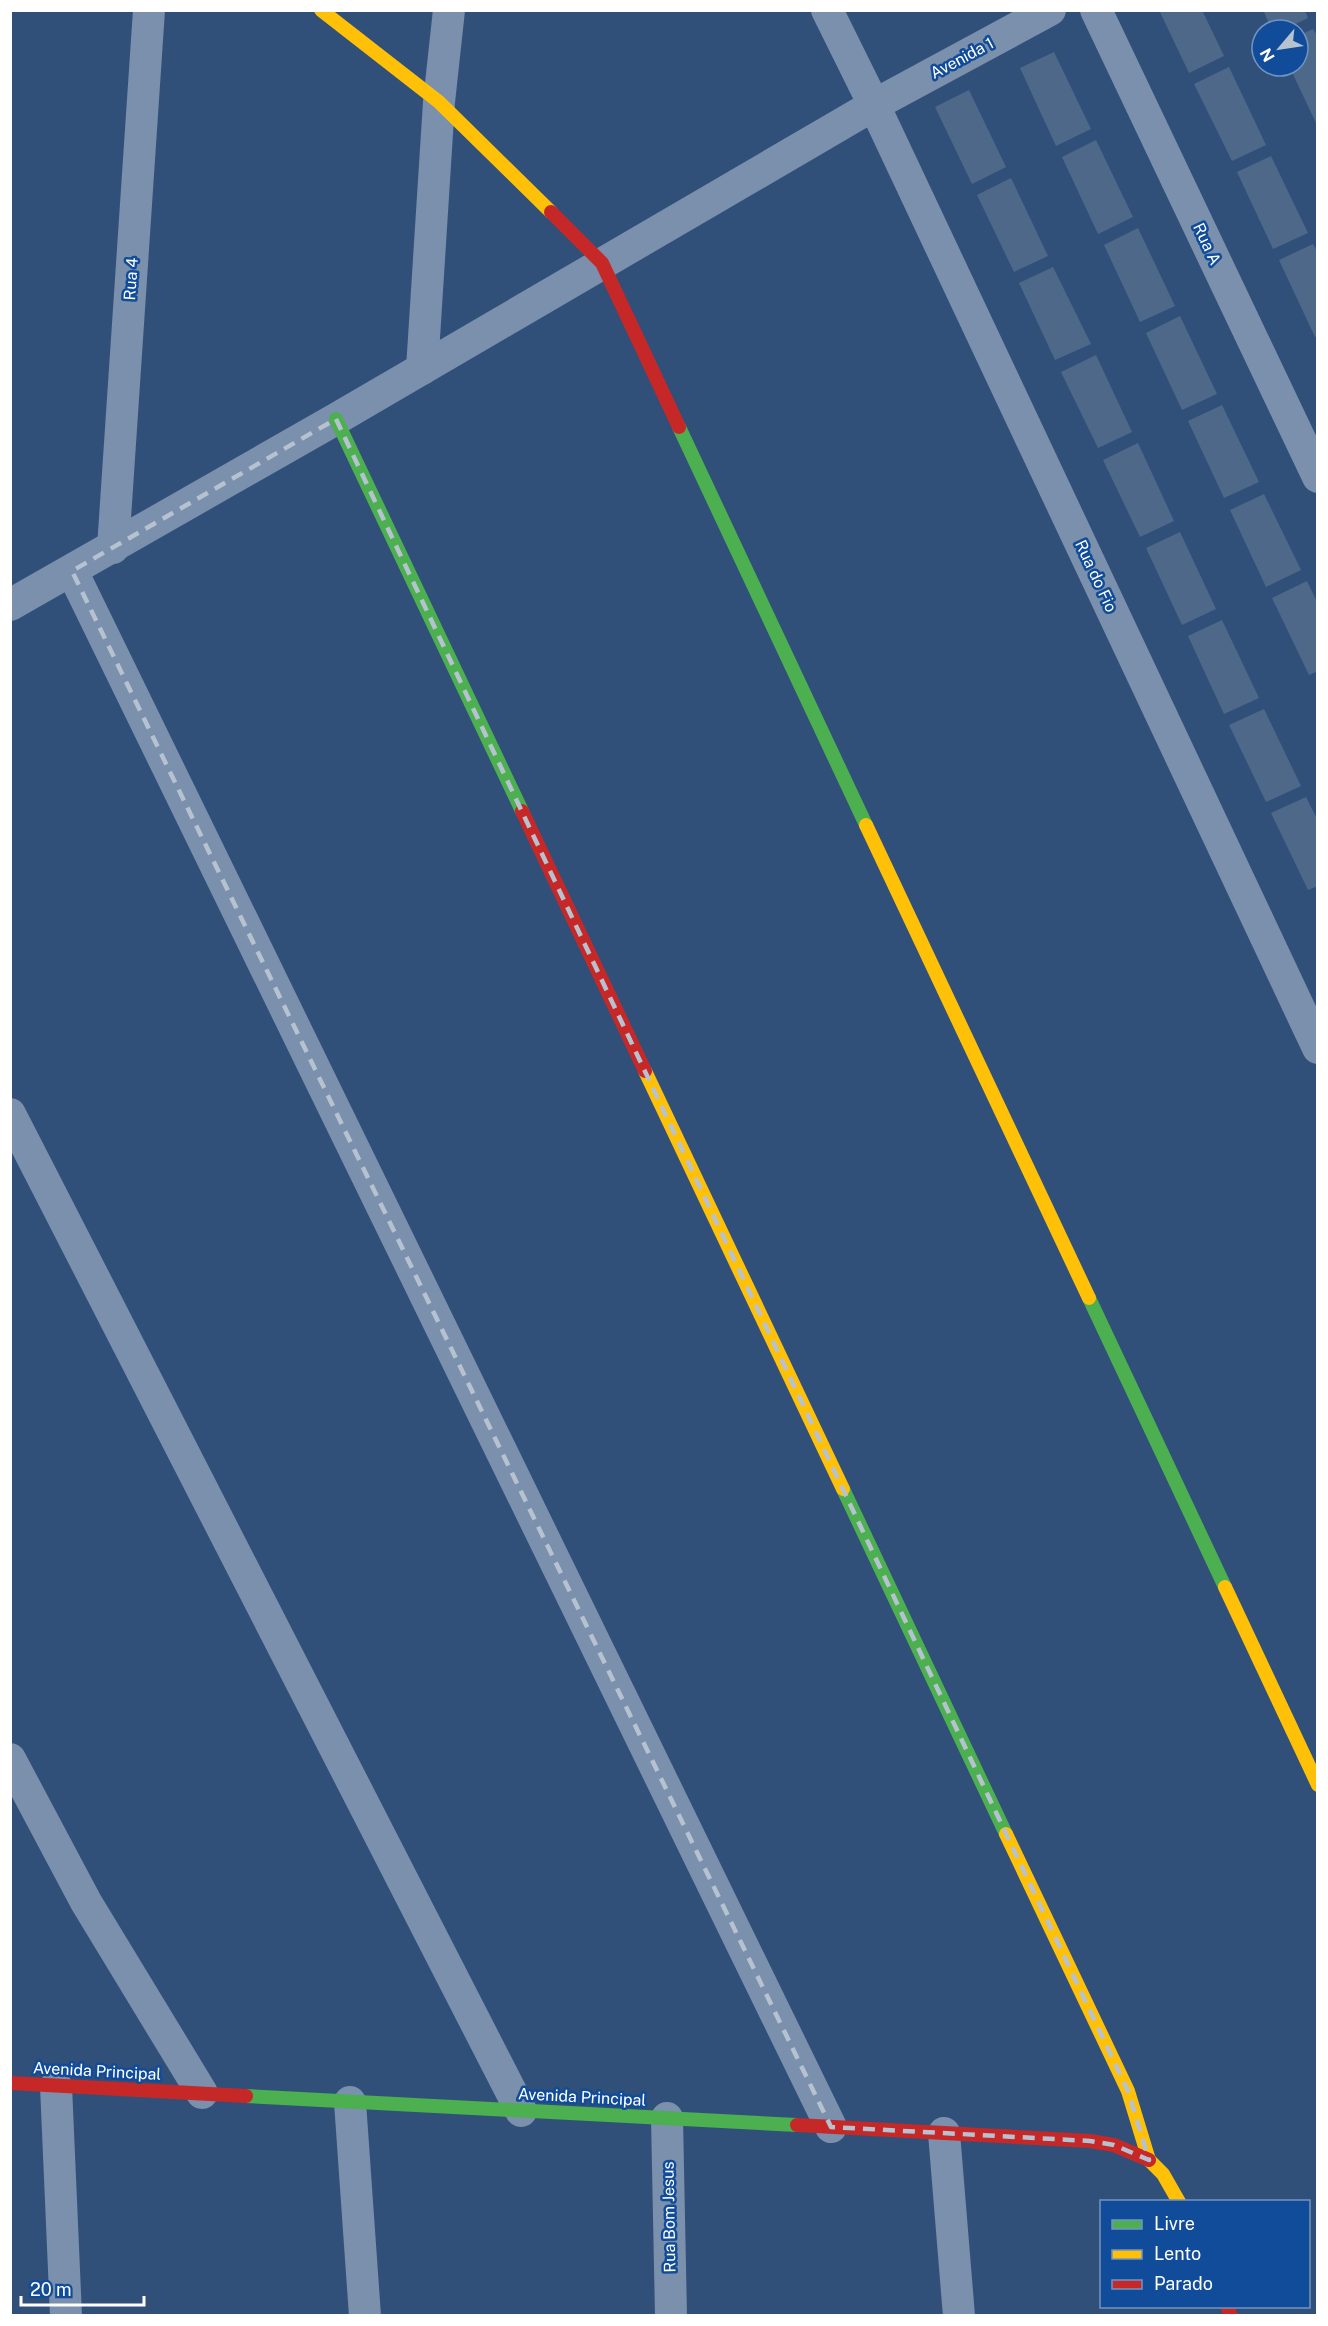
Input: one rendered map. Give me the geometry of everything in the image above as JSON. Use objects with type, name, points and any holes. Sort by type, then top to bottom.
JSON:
[{"type":"street","name":"Rua 4","points":[[113,548],[149,10]]},
{"type":"street","points":[[321,10],[439,102],[602,263],[1317,1785]]},
{"type":"street","points":[[422,369],[439,102],[448,10]]},
{"type":"street","name":"Rua do Fio","points":[[827,10],[874,105],[1317,1048]]},
{"type":"street","name":"Avenida 1","points":[[10,605],[336,419],[874,105],[1050,10]]},
{"type":"street","name":"Rua A","points":[[1096,10],[1317,477]]},
{"type":"street","points":[[336,419],[1128,2091],[1149,2160],[1162,2174],[1178,2200]]},
{"type":"street","points":[[72,571],[831,2127]]},
{"type":"street","points":[[10,1114],[521,2110]]},
{"type":"street","points":[[10,1759],[86,1902],[202,2094]]},
{"type":"street","name":"Avenida Principal","points":[[10,2083],[1090,2141],[1114,2145],[1149,2160]]},
{"type":"street","points":[[56,2086],[66,2316]]},
{"type":"street","points":[[350,2102],[365,2316]]},
{"type":"street","name":"Rua Bom Jesus","points":[[667,2118],[671,2316]]},
{"type":"street","points":[[944,2133],[959,2316]]},
{"type":"highlighted area","points":[[336,419],[1128,2091],[1149,2160],[1114,2145],[1090,2141],[831,2127],[72,571]]},
{"type":"building","points":[[1159,10],[1202,10],[1224,56],[1189,73]]},
{"type":"building","points":[[1263,10],[1305,10],[1308,18],[1267,18]]},
{"type":"building","points":[[1313,29],[1318,37],[1318,122],[1316,123],[1295,78],[1310,78],[1310,30]]},
{"type":"building","points":[[1054,52],[1091,129],[1056,146],[1020,68]]},
{"type":"building","points":[[1229,67],[1266,145],[1232,161],[1194,84]]},
{"type":"building","points":[[969,90],[1006,167],[972,184],[935,107]]},
{"type":"building","points":[[1096,140],[1133,217],[1098,234],[1062,157]]},
{"type":"building","points":[[1271,156],[1308,233],[1273,249],[1237,172]]},
{"type":"building","points":[[1011,178],[1048,256],[1014,272],[977,195]]},
{"type":"building","points":[[1138,228],[1175,306],[1140,322],[1104,245]]},
{"type":"building","points":[[1313,244],[1318,253],[1318,336],[1315,337],[1279,260]]},
{"type":"building","points":[[1053,267],[1091,344],[1055,360],[1019,283]]},
{"type":"building","points":[[1180,316],[1217,394],[1182,410],[1146,333]]},
{"type":"building","points":[[1096,355],[1132,432],[1098,448],[1061,372]]},
{"type":"building","points":[[1222,405],[1259,482],[1224,498],[1188,421]]},
{"type":"building","points":[[1138,443],[1174,521],[1140,537],[1103,460]]},
{"type":"building","points":[[1264,494],[1301,570],[1266,587],[1230,510]]},
{"type":"building","points":[[1180,532],[1216,609],[1182,625],[1146,548]]},
{"type":"building","points":[[1307,581],[1318,604],[1318,671],[1309,675],[1272,598]]},
{"type":"building","points":[[1222,620],[1259,698],[1224,714],[1188,636]]},
{"type":"building","points":[[1264,709],[1301,786],[1266,802],[1229,725]]},
{"type":"building","points":[[1306,797],[1318,821],[1318,886],[1308,890],[1271,813]]},
{"type":"traffic: fast","points":[[336,419],[522,811]]},
{"type":"traffic: fast","points":[[679,427],[866,825]]},
{"type":"traffic: fast","points":[[1089,1298],[1225,1587]]},
{"type":"traffic: fast","points":[[843,1489],[1006,1834]]},
{"type":"traffic: fast","points":[[246,2096],[797,2125]]},
{"type":"traffic: slow","points":[[321,10],[439,102],[551,212]]},
{"type":"traffic: slow","points":[[866,825],[1089,1298]]},
{"type":"traffic: slow","points":[[645,1071],[843,1489]]},
{"type":"traffic: slow","points":[[1225,1587],[1318,1785]]},
{"type":"traffic: slow","points":[[1006,1834],[1128,2091],[1149,2160],[1163,2174],[1178,2200]]},
{"type":"traffic: jam","points":[[551,212],[602,263],[679,427]]},
{"type":"traffic: jam","points":[[522,811],[645,1071]]},
{"type":"traffic: jam","points":[[10,2083],[246,2096]]},
{"type":"traffic: jam","points":[[797,2125],[1090,2141],[1114,2145],[1149,2160]]},
{"type":"traffic: jam","points":[[1228,2308],[1231,2316]]}]
